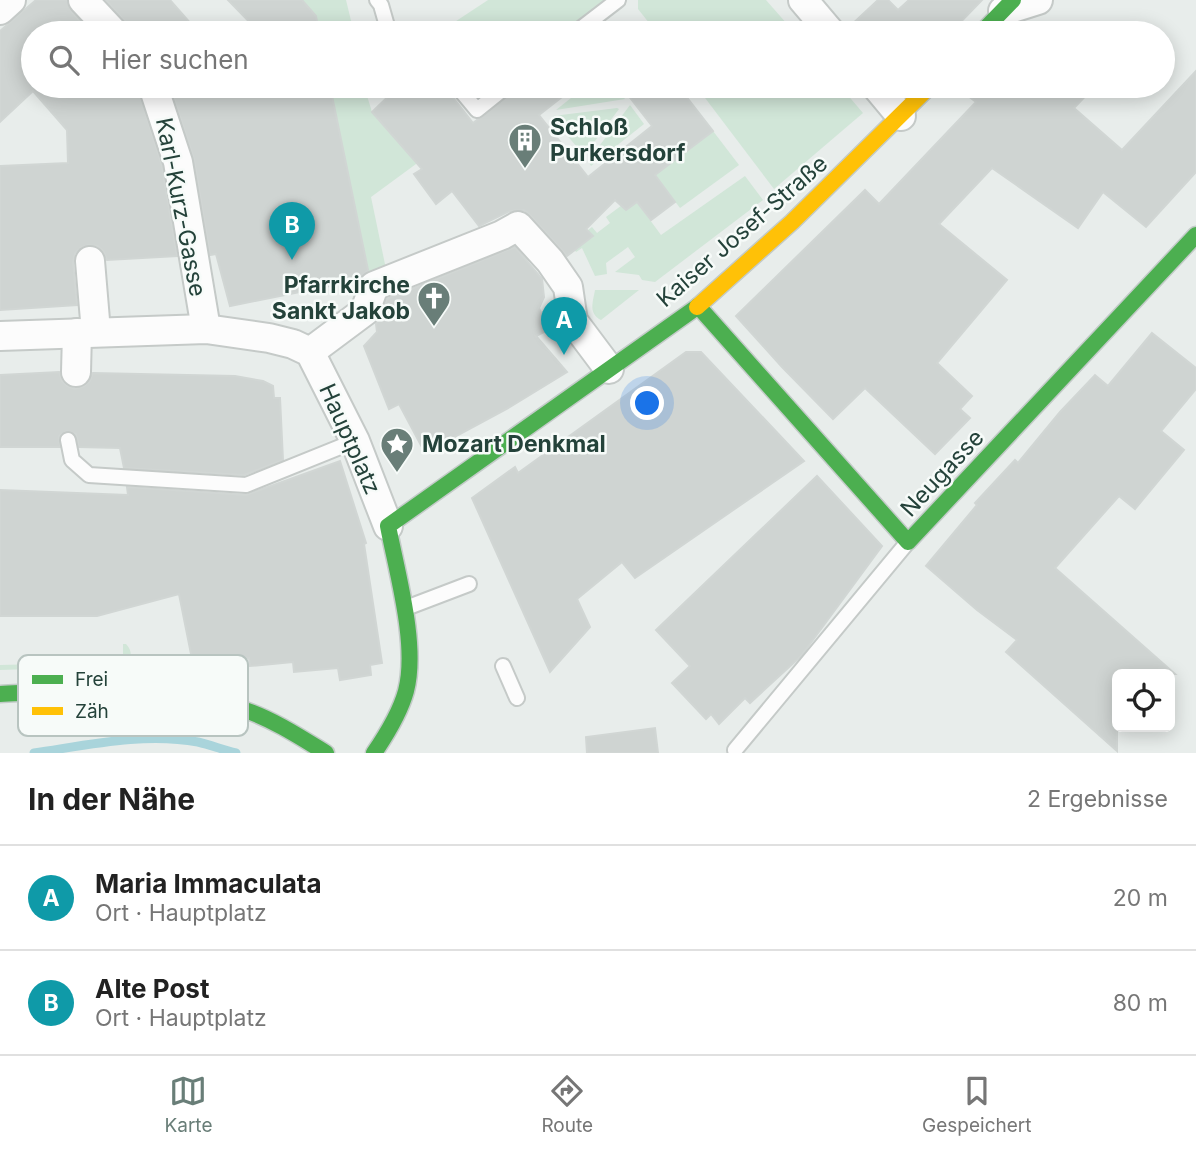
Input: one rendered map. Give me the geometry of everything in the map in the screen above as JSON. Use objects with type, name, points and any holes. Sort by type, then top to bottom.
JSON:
[{"type":"main road","points":[[993,21],[1008,5]]},
{"type":"main road","name":"Kaiser Josef-Straße","points":[[388,526],[698,306],[792,222],[918,98]]},
{"type":"main road","name":"Neugasse","points":[[698,306],[908,542],[1196,235]]},
{"type":"main road","points":[[374,753],[389,731],[407,689],[410,658],[388,526]]},
{"type":"main road","points":[[0,694],[18,693]]},
{"type":"main road","points":[[248,712],[326,753]]},
{"type":"street","points":[[0,10],[11,0]]},
{"type":"street","points":[[83,0],[103,21]]},
{"type":"street","points":[[1008,5],[1038,0]]},
{"type":"street","name":"Karl-Kurz-Gasse","points":[[157,98],[177,162],[206,329]]},
{"type":"street","points":[[886,98],[901,116]]},
{"type":"street","points":[[0,336],[206,329],[269,338],[310,352],[365,311],[374,286],[502,235],[518,226],[550,261],[568,287],[573,321],[609,369]]},
{"type":"street","points":[[76,372],[87,332],[90,261]]},
{"type":"street","name":"Hauptplatz","points":[[310,352],[355,441],[388,526]]},
{"type":"lane","points":[[377,0],[386,21]]},
{"type":"lane","points":[[591,21],[618,0]]},
{"type":"lane","points":[[467,98],[477,110],[492,98]]},
{"type":"lane","points":[[68,440],[72,460],[89,475],[246,485],[355,441]]},
{"type":"lane","points":[[735,750],[908,542]]},
{"type":"lane","points":[[402,610],[470,584]]},
{"type":"lane","points":[[503,666],[517,698]]},
{"type":"green space","points":[[302,0],[346,0],[351,21],[317,21],[316,16]]},
{"type":"green space","points":[[488,0],[609,0],[581,21],[456,21]]},
{"type":"green space","points":[[638,0],[766,0],[784,21],[648,21],[638,9]]},
{"type":"green space","points":[[332,98],[368,98],[372,112],[393,135],[446,142],[371,197],[386,269],[369,275]]},
{"type":"green space","points":[[571,98],[625,99],[556,110]]},
{"type":"green space","points":[[705,98],[850,98],[863,113],[774,189]]},
{"type":"green space","points":[[630,105],[644,124],[591,166],[588,161]]},
{"type":"green space","points":[[619,109],[583,154],[553,119],[553,116]]},
{"type":"green space","points":[[713,131],[739,165],[680,208],[655,175]]},
{"type":"green space","points":[[745,176],[763,200],[655,282],[642,280],[639,275],[615,272],[635,257],[628,247],[606,263],[607,274],[595,276],[582,248],[576,252],[570,244],[592,227],[597,233],[610,223],[606,217],[633,197],[661,235]]},
{"type":"green space","points":[[595,290],[639,290],[601,320],[593,311]]},
{"type":"green space","points":[[123,644],[126,644],[131,655],[123,655]]},
{"type":"green space","points":[[0,665],[18,665],[18,669],[0,670]]},
{"type":"building","points":[[36,0],[67,0],[71,11],[80,21],[21,21],[21,98],[26,98],[0,122],[0,31]]},
{"type":"building","points":[[106,0],[170,0],[188,21],[125,21]]},
{"type":"building","points":[[228,0],[302,0],[316,16],[317,21],[248,21]]},
{"type":"building","points":[[878,0],[888,0],[898,10],[909,0],[982,0],[962,21],[856,21]]},
{"type":"building","points":[[1196,71],[1196,172],[1146,227],[1103,192],[1078,228],[992,168],[939,224],[1007,280],[937,363],[972,396],[960,409],[970,418],[935,454],[865,388],[833,419],[736,316],[865,190],[879,204],[976,102],[971,98],[1084,98],[1074,108],[1122,150],[1171,98],[1175,98],[1175,93]]},
{"type":"building","points":[[39,98],[141,98],[162,166],[177,256],[107,260],[98,246],[88,245],[75,253],[73,262],[77,305],[0,310],[0,166],[68,163],[67,130]]},
{"type":"building","points":[[174,98],[332,98],[368,270],[359,280],[230,306],[216,254],[210,255],[194,159]]},
{"type":"building","name":"Schloß Purkersdorf","points":[[387,98],[453,98],[473,123],[505,98],[561,98],[539,115],[588,177],[652,126],[630,98],[687,98],[713,131],[655,175],[675,202],[651,220],[637,202],[626,210],[615,200],[586,229],[593,236],[567,256],[524,210],[510,211],[479,226],[452,191],[436,204],[414,174],[422,169],[372,112]]},
{"type":"building","points":[[515,247],[542,279],[544,297],[539,308],[548,330],[536,336],[567,372],[510,407],[425,453],[399,404],[389,409],[364,346],[377,332],[376,324],[387,299]]},
{"type":"building","points":[[1152,333],[1196,368],[1196,389],[1161,431],[1184,450],[1135,509],[1119,496],[1055,568],[1169,669],[1112,669],[1112,732],[1117,732],[1117,751],[1006,652],[1017,640],[926,566],[977,505],[975,503],[1015,460],[1018,463],[1095,375],[1108,386]]},
{"type":"building","points":[[686,352],[701,352],[804,461],[635,578],[622,562],[577,599],[590,627],[550,672],[472,498],[515,467],[518,473]]},
{"type":"building","points":[[59,372],[62,381],[75,389],[90,381],[93,373],[235,376],[263,381],[273,386],[274,398],[280,398],[283,460],[244,475],[124,468],[120,448],[79,447],[76,434],[67,431],[59,436],[60,447],[0,447],[0,375]]},
{"type":"building","points":[[340,461],[366,543],[364,544],[382,663],[370,665],[371,675],[340,680],[338,668],[294,672],[293,662],[250,666],[248,655],[191,655],[179,594],[97,616],[0,616],[0,490],[128,495],[127,487],[246,495]]},
{"type":"building","points":[[817,476],[882,546],[801,656],[750,703],[745,698],[719,724],[711,714],[706,719],[672,683],[690,666],[656,630]]},
{"type":"building","points":[[655,728],[658,753],[587,753],[586,737]]},
{"type":"waterway","points":[[34,753],[157,738],[198,742],[236,753]]},
{"type":"traffic: fast","points":[[993,21],[1013,0]]},
{"type":"traffic: fast","points":[[698,306],[908,542],[1196,235]]},
{"type":"traffic: fast","points":[[374,753],[400,707],[409,673],[410,652],[405,609],[388,526],[697,307]]},
{"type":"traffic: fast","points":[[0,694],[18,693]]},
{"type":"traffic: fast","points":[[248,711],[287,729],[326,753]]},
{"type":"traffic: slow","points":[[697,307],[792,222],[918,98]]},
{"type":"place","name":"Schloß Purkersdorf","points":[[525,170]]},
{"type":"place","name":"Alte Post","points":[[292,260]]},
{"type":"place","name":"Pfarrkirche Sankt Jakob","points":[[434,328]]},
{"type":"place","name":"Maria Immaculata","points":[[564,355]]},
{"type":"place","name":"Mozart Denkmal","points":[[397,474]]}]
